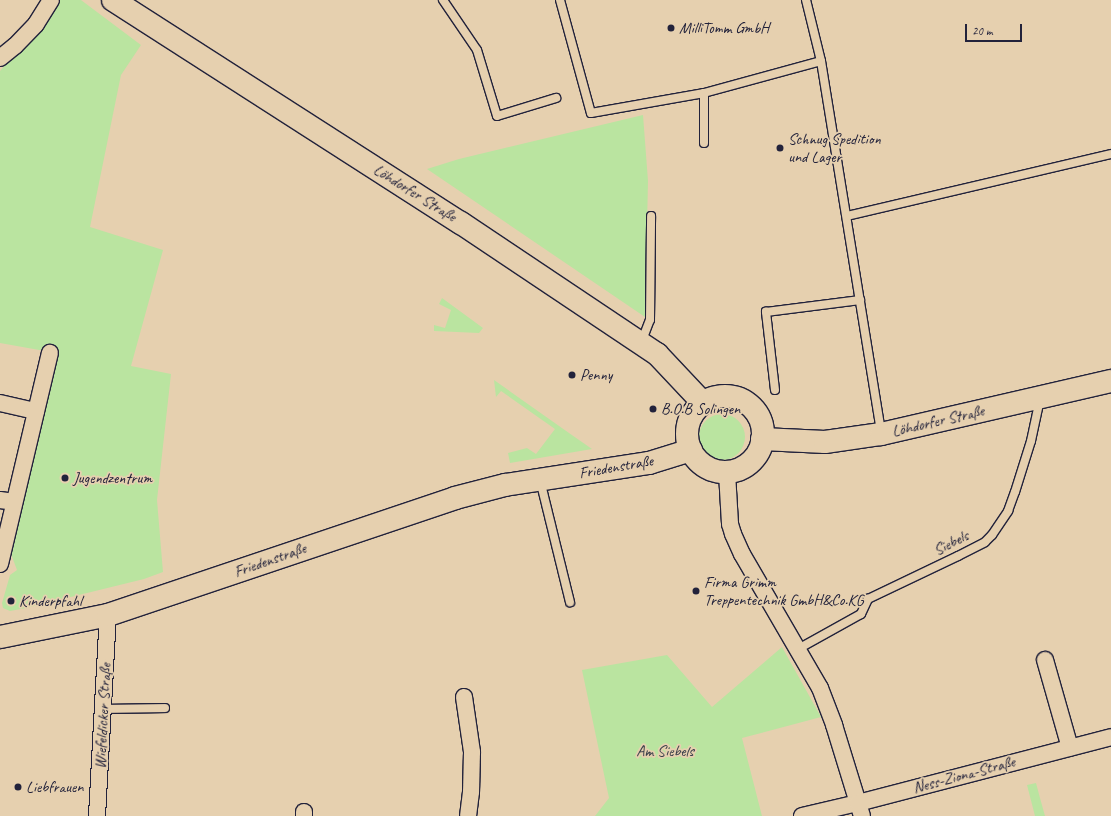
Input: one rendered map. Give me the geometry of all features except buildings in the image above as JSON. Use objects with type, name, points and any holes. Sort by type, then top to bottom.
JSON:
[{"type":"main road","name":"Löhdorfer Straße","points":[[113,0],[461,223],[657,354],[672,368],[703,403]]},
{"type":"main road","name":"Löhdorfer Straße","points":[[762,439],[825,442],[882,434],[1111,381]]},
{"type":"main road","points":[[726,396],[739,399],[749,405],[757,415],[762,426],[762,439],[758,452],[750,462],[739,469],[727,473],[711,470],[699,462],[690,450],[687,438],[688,424],[694,412],[703,403],[715,398],[726,396]]},
{"type":"main road","name":"Friedenstraße","points":[[0,637],[108,615],[455,498],[488,489],[540,479],[649,462],[690,450]]},
{"type":"street","points":[[0,58],[31,29],[51,0]]},
{"type":"street","points":[[0,564],[7,501],[36,411],[50,353]]},
{"type":"street","points":[[0,404],[36,411]]},
{"type":"street","points":[[727,473],[732,534],[742,554],[820,688],[834,725],[860,810],[802,816]]},
{"type":"street","name":"Wiefeldicker Straße","points":[[97,816],[108,615]]},
{"type":"street","points":[[1046,660],[1070,748]]},
{"type":"street","points":[[464,697],[472,752],[471,792],[468,816]]},
{"type":"street","name":"Ness-Ziona-Straße","points":[[860,810],[1111,736]]},
{"type":"lane","points":[[443,0],[477,50],[497,116],[556,98]]},
{"type":"lane","points":[[560,0],[591,112],[704,93],[821,61]]},
{"type":"lane","points":[[806,0],[821,61],[882,434]]},
{"type":"lane","points":[[704,93],[704,143]]},
{"type":"lane","points":[[847,216],[1111,154]]},
{"type":"lane","points":[[641,344],[650,320],[651,216]]},
{"type":"lane","points":[[775,390],[766,312],[860,300]]},
{"type":"lane","name":"Siebels","points":[[798,649],[861,614],[868,599],[958,556],[985,542],[992,535],[1008,511],[1015,492],[1031,441],[1041,397]]},
{"type":"lane","points":[[540,479],[570,602]]},
{"type":"lane","points":[[104,709],[165,708]]},
{"type":"green space","points":[[59,0],[81,0],[141,45],[121,75],[90,227],[163,250],[131,366],[171,374],[157,500],[163,572],[144,579],[10,611],[3,608],[2,603],[10,575],[17,570],[11,554],[56,353],[0,343],[0,71]]},
{"type":"green space","points":[[643,115],[648,181],[645,317],[427,169],[459,159]]},
{"type":"green space","points":[[442,298],[483,328],[479,333],[434,331],[434,325],[445,328],[451,310],[439,304]]},
{"type":"green space","points":[[494,380],[592,449],[510,463],[508,453],[527,448],[536,454],[555,429],[501,391],[496,397]]},
{"type":"green space","points":[[722,414],[735,418],[741,424],[745,437],[741,450],[735,456],[722,460],[709,456],[703,450],[699,437],[703,424],[709,418]]},
{"type":"green space","name":"Am Siebels","points":[[782,647],[821,717],[742,738],[762,816],[595,816],[609,798],[582,670],[667,655],[712,707]]},
{"type":"green space","points":[[1036,783],[1045,816],[1035,816],[1027,785]]},
{"type":"place","name":"MilliTomm GmbH","points":[[671,28]]},
{"type":"place","name":"Schnug Spedition und Lager","points":[[780,148]]},
{"type":"place","name":"Penny","points":[[572,375]]},
{"type":"place","name":"B.O.B Solingen","points":[[653,409]]},
{"type":"place","name":"Jugendzentrum","points":[[65,478]]},
{"type":"place","name":"Firma Grimm Treppentechnik GmbH&Co.KG","points":[[696,591]]},
{"type":"place","name":"Kinderpfahl","points":[[11,601]]},
{"type":"place","name":"Liebfrauen","points":[[18,787]]}]
